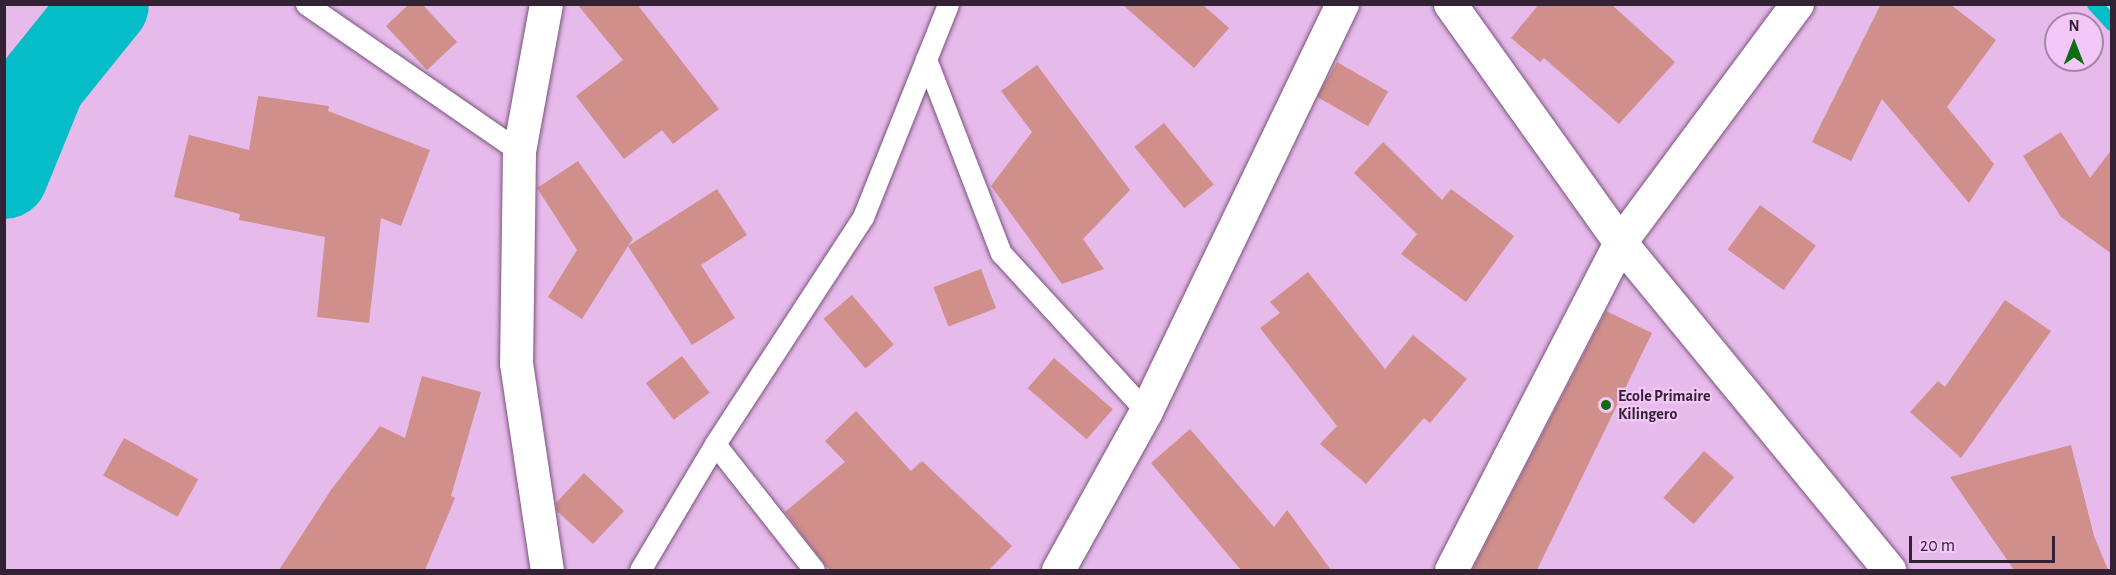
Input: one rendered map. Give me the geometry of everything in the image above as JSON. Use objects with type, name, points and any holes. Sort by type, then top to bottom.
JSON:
[{"type":"street","points":[[546,4],[519,151],[516,363],[547,570]]},
{"type":"street","points":[[1058,570],[1146,411],[1342,4]]},
{"type":"street","points":[[1450,4],[1620,242],[1889,570]]},
{"type":"street","points":[[1451,570],[1620,242],[1797,4]]},
{"type":"lane","points":[[306,4],[519,151]]},
{"type":"lane","points":[[640,570],[715,444],[863,217],[948,4]]},
{"type":"lane","points":[[926,59],[1001,253],[1146,411]]},
{"type":"lane","points":[[715,444],[814,570]]},
{"type":"building","points":[[409,4],[422,4],[457,42],[427,70],[386,26]]},
{"type":"building","points":[[577,4],[637,4],[719,109],[673,144],[662,130],[624,159],[576,96],[623,60]]},
{"type":"building","points":[[1122,4],[1202,4],[1229,28],[1194,68]]},
{"type":"building","points":[[1539,4],[1611,4],[1675,62],[1619,124],[1544,58],[1540,62],[1511,38]]},
{"type":"building","points":[[1881,4],[1950,4],[1996,40],[1947,107],[1994,164],[1969,203],[1882,99],[1851,161],[1812,142]]},
{"type":"building","points":[[1337,62],[1388,92],[1368,126],[1317,97]]},
{"type":"building","points":[[1037,65],[1130,190],[1083,239],[1104,269],[1062,284],[991,186],[1032,132],[1001,91]]},
{"type":"building","points":[[258,96],[329,106],[328,111],[430,150],[401,226],[381,218],[369,323],[317,317],[325,237],[239,220],[240,214],[174,197],[189,135],[249,150]]},
{"type":"building","points":[[1164,123],[1214,184],[1184,208],[1134,147]]},
{"type":"building","points":[[2061,132],[2090,178],[2112,149],[2112,254],[2061,217],[2023,156]]},
{"type":"building","points":[[1383,142],[1442,200],[1451,189],[1514,236],[1466,302],[1401,254],[1417,234],[1354,173]]},
{"type":"building","points":[[578,161],[633,239],[582,319],[548,297],[577,250],[537,188]]},
{"type":"building","points":[[717,189],[747,235],[701,265],[735,318],[692,345],[628,246]]},
{"type":"building","points":[[1760,205],[1816,246],[1783,290],[1728,249]]},
{"type":"building","points":[[981,269],[996,308],[948,326],[933,287]]},
{"type":"building","points":[[1308,272],[1385,369],[1413,335],[1467,379],[1430,423],[1424,418],[1366,484],[1320,444],[1337,426],[1260,328],[1280,313],[1270,302]]},
{"type":"building","points":[[852,295],[894,345],[865,369],[824,319]]},
{"type":"building","points":[[2005,300],[2051,331],[1961,458],[1910,412],[1938,381],[1945,387]]},
{"type":"building","points":[[1606,311],[1652,333],[1537,570],[1472,570]]},
{"type":"building","points":[[682,356],[710,393],[674,420],[646,383]]},
{"type":"building","points":[[1054,358],[1113,409],[1087,439],[1028,388]]},
{"type":"building","points":[[422,376],[481,392],[451,496],[455,498],[425,570],[279,570],[331,490],[380,426],[405,438]]},
{"type":"building","points":[[856,411],[911,471],[922,461],[1012,546],[989,570],[830,570],[825,565],[785,512],[845,462],[825,441]]},
{"type":"building","points":[[1190,429],[1274,527],[1287,510],[1331,570],[1241,570],[1151,463]]},
{"type":"building","points":[[124,438],[198,479],[177,517],[103,476]]},
{"type":"building","points":[[2071,445],[2094,536],[2108,570],[2014,570],[1950,477]]},
{"type":"building","points":[[1704,451],[1734,477],[1694,524],[1663,498]]},
{"type":"building","points":[[584,473],[624,511],[593,544],[557,511],[556,503]]},
{"type":"waterway","points":[[4,175],[42,82],[105,4]]},
{"type":"waterway","points":[[2094,4],[2112,23]]},
{"type":"place","name":"Ecole Primaire Kilingero","points":[[1606,405]]}]
